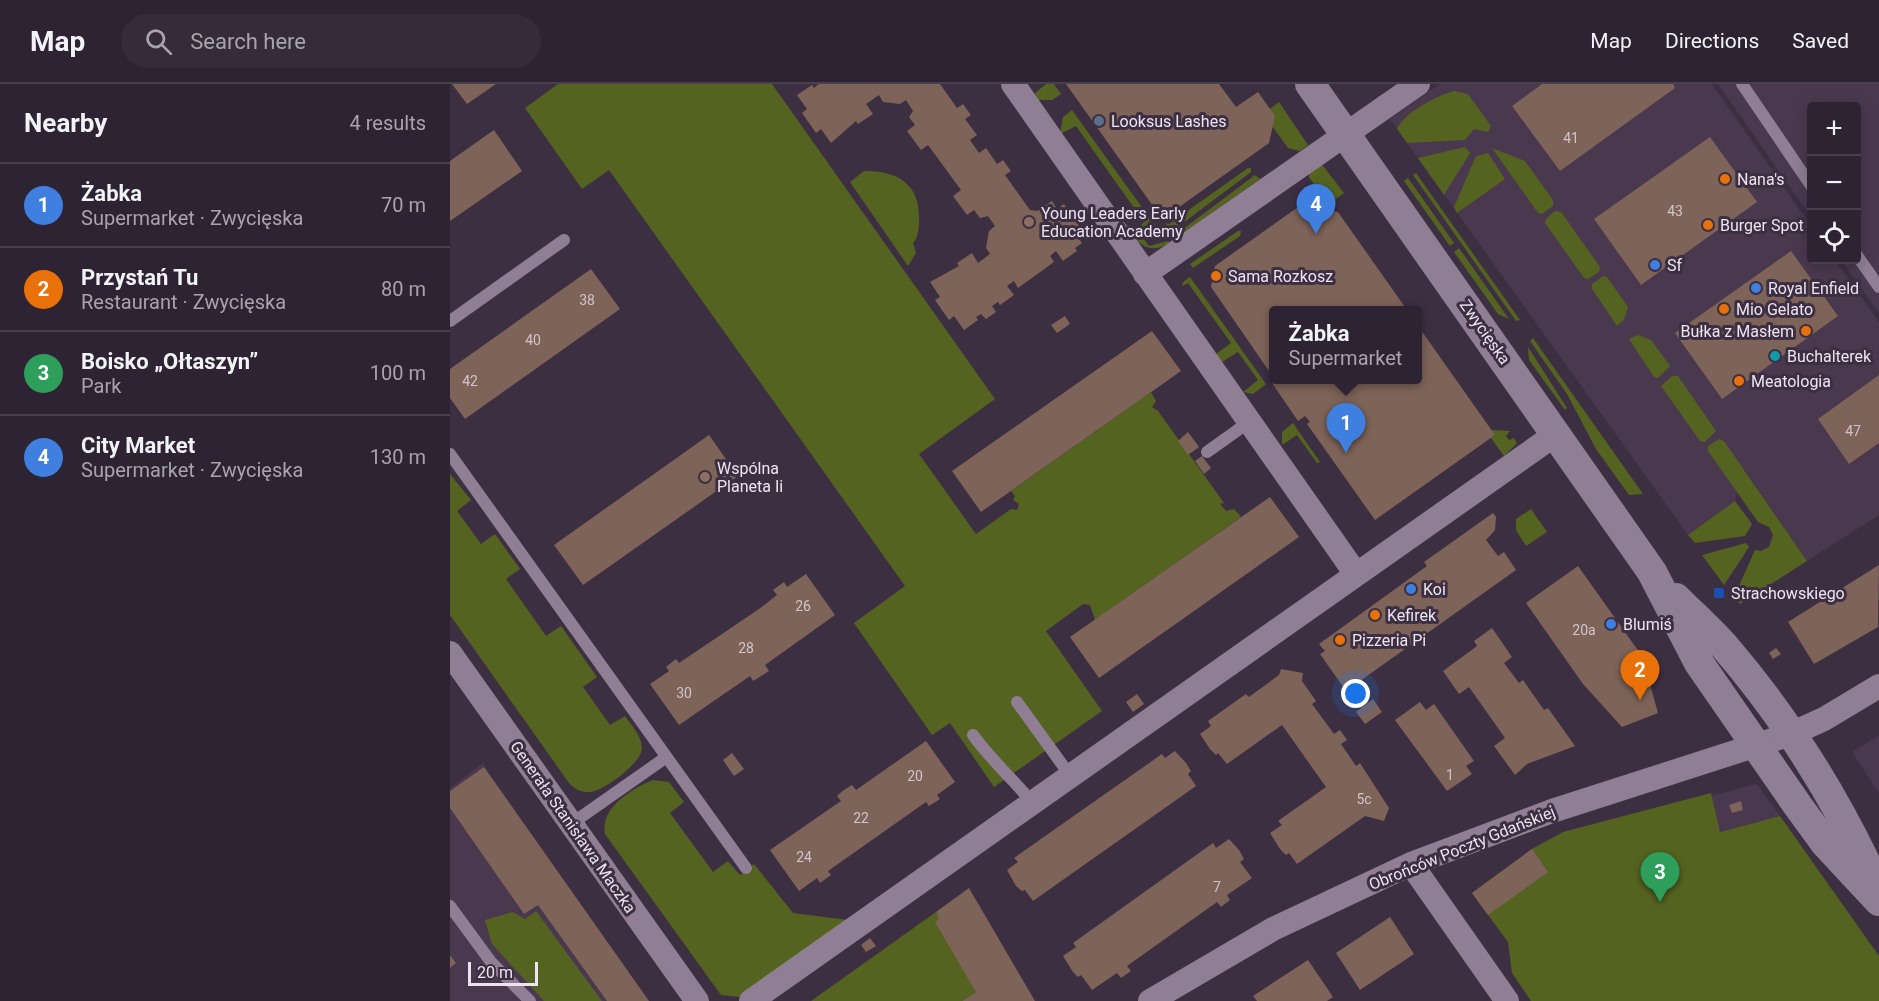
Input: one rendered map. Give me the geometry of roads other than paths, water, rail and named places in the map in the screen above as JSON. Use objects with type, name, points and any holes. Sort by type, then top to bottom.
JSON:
[{"type":"street","points":[[1013,84],[1356,574]]},
{"type":"street","name":"Zwycięska","points":[[1310,84],[1658,581],[1699,663],[1755,744],[1825,843],[1879,901]]},
{"type":"street","points":[[1145,274],[1418,84]]},
{"type":"street","points":[[752,1001],[1031,801],[1556,434]]},
{"type":"street","name":"Zwycięska","points":[[1658,581],[1724,645],[1791,734],[1850,828],[1879,892]]},
{"type":"street","name":"Generała Stanisława Maczka","points":[[450,652],[696,1001]]},
{"type":"street","name":"Obrońców Poczty Gdańskiej","points":[[1150,1001],[1273,929],[1411,864],[1552,811],[1791,734],[1824,719],[1879,686]]},
{"type":"street","points":[[1411,864],[1507,1001]]},
{"type":"lane","points":[[1742,84],[1807,180]]},
{"type":"lane","points":[[450,321],[564,240]]},
{"type":"lane","points":[[1861,260],[1879,288]]},
{"type":"lane","points":[[1207,452],[1249,422]]},
{"type":"lane","points":[[450,454],[665,758],[746,868]]},
{"type":"lane","points":[[1017,702],[1070,774]]},
{"type":"lane","points":[[973,735],[986,753],[1012,778],[1031,801]]},
{"type":"lane","points":[[571,824],[665,758]]},
{"type":"lane","points":[[450,906],[491,962],[530,1001]]},
{"type":"place","name":"Looksus Lashes","points":[[1099,121]]},
{"type":"place","name":"Nana's","points":[[1725,179]]},
{"type":"place","name":"Young Leaders Early Education Academy","points":[[1029,222]]},
{"type":"place","name":"Burger Spot","points":[[1708,225]]},
{"type":"place","name":"City Market","points":[[1316,234]]},
{"type":"place","name":"Sf","points":[[1655,265]]},
{"type":"place","name":"Sama Rozkosz","points":[[1216,276]]},
{"type":"place","name":"Royal Enfield","points":[[1756,288]]},
{"type":"place","name":"Mio Gelato","points":[[1724,309]]},
{"type":"place","name":"Bułka z Masłem","points":[[1806,331]]},
{"type":"place","name":"Buchalterek","points":[[1775,356]]},
{"type":"place","name":"Meatologia","points":[[1739,381]]},
{"type":"place","name":"Żabka","points":[[1346,453]]},
{"type":"place","name":"Wspólna Planeta Ii","points":[[705,477]]},
{"type":"place","name":"Koi","points":[[1411,589]]},
{"type":"place","name":"Strachowskiego","points":[[1719,593]]},
{"type":"place","name":"Kefirek","points":[[1375,615]]},
{"type":"place","name":"Blumiś","points":[[1611,624]]},
{"type":"place","name":"Pizzeria Pi","points":[[1340,640]]},
{"type":"place","name":"Przystań Tu","points":[[1640,700]]},
{"type":"place","name":"Boisko „Ołtaszyn”","points":[[1660,902]]}]
